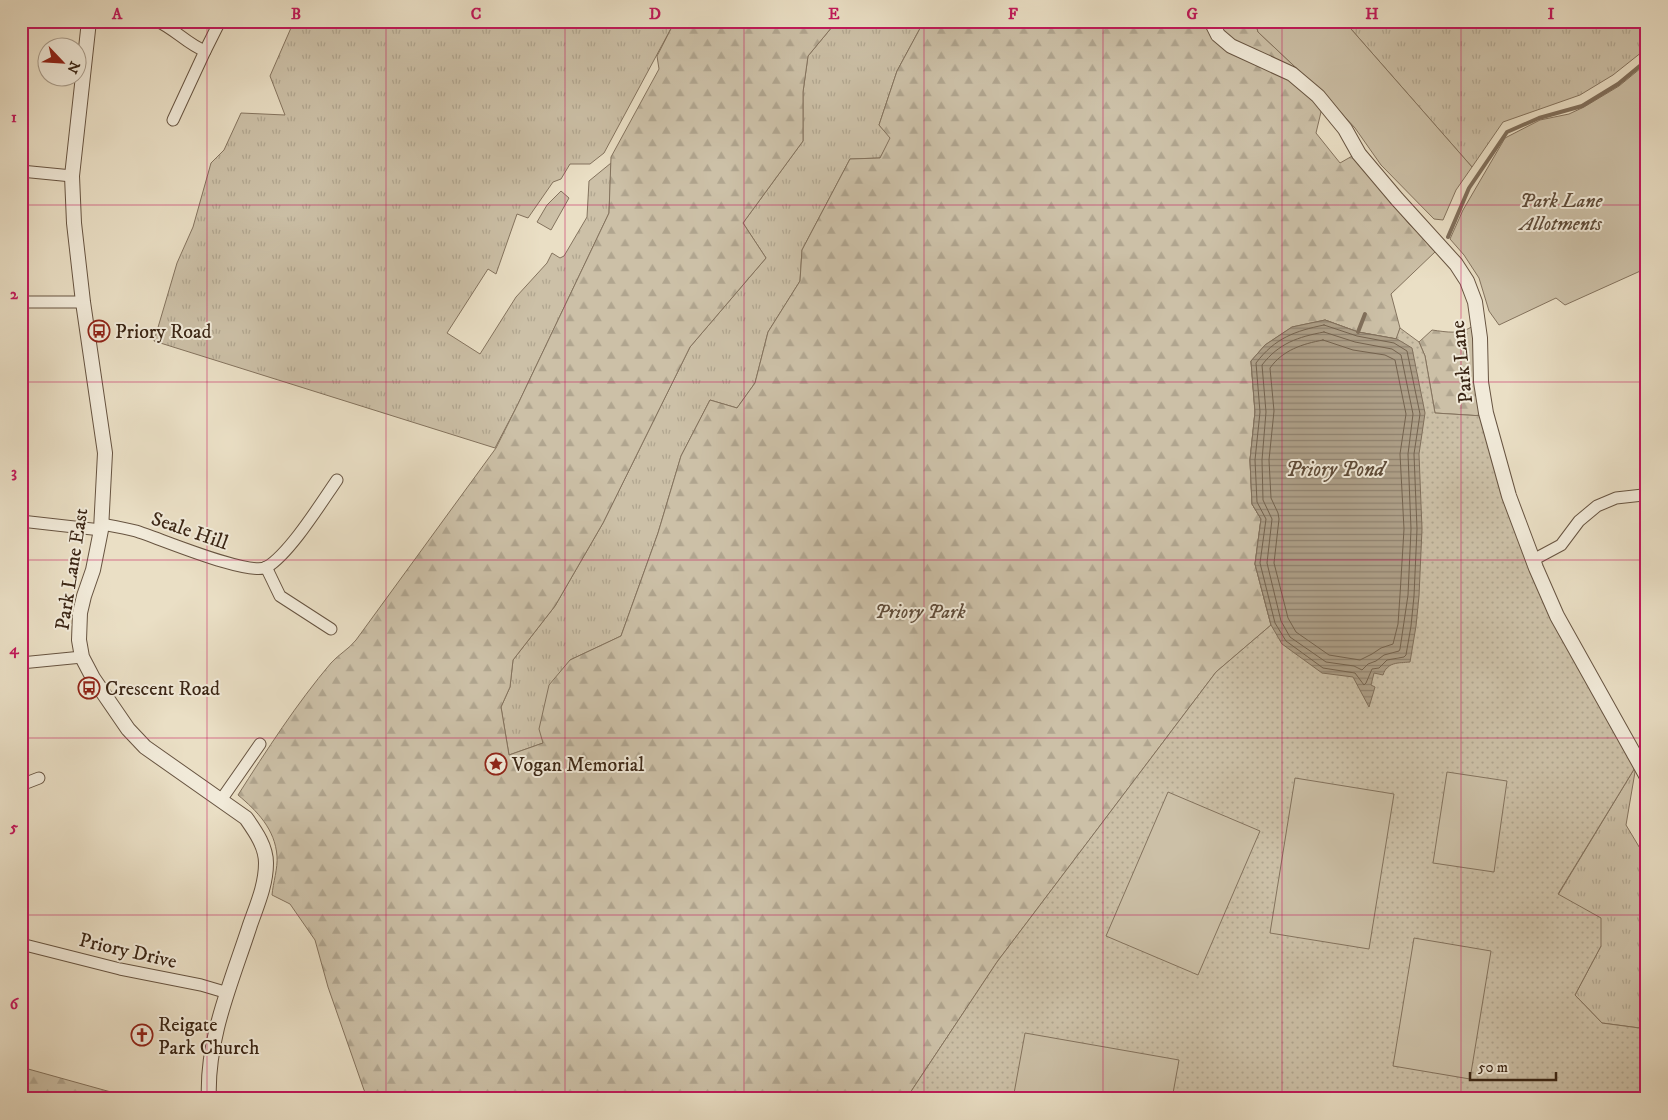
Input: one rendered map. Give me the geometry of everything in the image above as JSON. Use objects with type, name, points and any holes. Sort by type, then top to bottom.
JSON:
[{"type":"street","name":"Park Lane East","points":[[89,21],[72,176],[74,223],[82,302],[105,453],[101,527],[93,570],[80,613],[79,640],[82,657],[93,678],[128,729],[139,741],[168,764],[246,818],[263,846],[267,861],[264,884],[212,1047],[208,1078],[209,1099]]},
{"type":"street","points":[[157,21],[168,26],[190,43],[205,51]]},
{"type":"street","points":[[173,120],[220,21]]},
{"type":"street","name":"Park Lane","points":[[1211,21],[1218,35],[1231,46],[1292,74],[1318,96],[1345,129],[1359,154],[1456,264],[1467,281],[1475,302],[1480,338],[1481,382],[1486,413],[1509,496],[1557,616],[1647,777]]},
{"type":"street","points":[[21,171],[72,176]]},
{"type":"street","points":[[21,302],[82,302]]},
{"type":"street","points":[[331,629],[280,596],[266,567],[285,552],[337,480]]},
{"type":"street","points":[[1533,560],[1561,545],[1579,521],[1597,506],[1616,498],[1643,496]]},
{"type":"street","name":"Seale Hill","points":[[21,521],[135,531],[242,566],[257,569],[266,567]]},
{"type":"street","points":[[21,663],[82,657]]},
{"type":"street","points":[[221,800],[260,744]]},
{"type":"street","points":[[21,785],[39,778]]},
{"type":"street","name":"Priory Drive","points":[[21,944],[120,970],[228,993]]},
{"type":"green space","points":[[294,21],[675,21],[604,153],[590,164],[570,164],[561,179],[553,182],[528,218],[517,214],[496,274],[488,269],[447,333],[480,354],[516,297],[547,263],[552,253],[560,258],[564,256],[587,217],[589,181],[611,163],[609,213],[495,448],[154,341],[177,263],[193,227],[211,163],[224,150],[241,113],[285,115],[270,76]]},
{"type":"green space","name":"Priory Park","points":[[675,21],[837,21],[808,56],[803,92],[803,141],[743,223],[766,258],[690,347],[603,523],[555,606],[513,660],[510,687],[501,707],[509,755],[543,743],[539,729],[549,685],[570,660],[621,636],[658,533],[681,456],[710,400],[737,408],[755,383],[768,332],[800,281],[802,250],[850,159],[880,158],[890,138],[879,125],[897,71],[924,21],[1255,21],[1258,32],[1325,95],[1316,133],[1340,163],[1354,155],[1409,224],[1436,251],[1391,294],[1400,328],[1397,339],[1358,332],[1325,320],[1251,361],[1255,412],[1250,460],[1252,504],[1261,519],[1255,564],[1271,625],[1216,672],[997,962],[906,1099],[369,1099],[364,1090],[328,987],[315,940],[290,904],[272,895],[277,861],[273,837],[264,821],[238,795],[306,694],[331,663],[356,640],[496,448],[609,213],[611,157],[659,69],[657,56]]},
{"type":"green space","points":[[837,21],[924,21],[897,71],[879,125],[891,138],[880,158],[850,159],[802,250],[800,281],[768,332],[755,383],[737,408],[710,400],[681,456],[658,533],[621,636],[570,660],[543,743],[509,755],[501,707],[510,687],[513,660],[555,606],[603,523],[690,347],[766,258],[743,223],[803,141],[803,92],[808,56]]},
{"type":"green space","name":"Park Lane Allotments","points":[[1255,21],[1344,21],[1472,167],[1456,190],[1443,220],[1434,219],[1381,165],[1355,128],[1325,95],[1258,32]]},
{"type":"green space","points":[[1344,21],[1647,21],[1647,48],[1613,75],[1580,95],[1503,122],[1472,167]]},
{"type":"green space","name":"Park Lane Allotments","points":[[1647,63],[1647,268],[1565,305],[1556,298],[1499,325],[1489,311],[1479,278],[1464,255],[1450,239],[1463,210],[1505,138],[1540,120],[1569,114],[1584,107],[1619,86]]},
{"type":"green space","points":[[561,191],[569,198],[551,230],[537,222],[547,205]]},
{"type":"green space","points":[[1325,320],[1358,332],[1396,339],[1400,328],[1419,342],[1425,356],[1435,413],[1483,416],[1520,538],[1636,766],[1558,894],[1601,918],[1601,946],[1575,995],[1602,1023],[1647,1029],[1647,1099],[906,1099],[997,962],[1216,672],[1271,625],[1255,564],[1261,519],[1252,504],[1250,460],[1255,412],[1251,361],[1265,345],[1292,327]]},
{"type":"green space","points":[[1473,326],[1483,416],[1435,413],[1425,356],[1419,342],[1432,330],[1458,332]]},
{"type":"green space","points":[[1636,766],[1626,825],[1647,860],[1647,1029],[1602,1023],[1575,995],[1601,946],[1558,895]]},
{"type":"green space","points":[[1447,772],[1507,781],[1494,872],[1433,863]]},
{"type":"green space","points":[[1295,778],[1394,794],[1369,949],[1270,933]]},
{"type":"green space","points":[[1168,792],[1260,831],[1198,975],[1106,936]]},
{"type":"green space","points":[[1414,938],[1491,951],[1470,1079],[1393,1066]]},
{"type":"green space","points":[[1025,1033],[1179,1060],[1172,1099],[1013,1099]]},
{"type":"green space","points":[[21,1067],[136,1099],[21,1099]]},
{"type":"water","name":"Priory Pond","points":[[1325,320],[1358,332],[1397,339],[1412,348],[1425,413],[1419,454],[1422,529],[1419,596],[1410,662],[1390,665],[1383,675],[1374,673],[1371,685],[1375,687],[1369,707],[1353,677],[1322,673],[1282,644],[1271,625],[1255,564],[1261,519],[1252,504],[1250,460],[1255,412],[1251,361],[1265,345],[1292,327]]},
{"type":"waterway","points":[[1448,237],[1469,188],[1507,132],[1539,118],[1582,106],[1618,84],[1647,60]]},
{"type":"waterway","points":[[1358,332],[1365,314]]},
{"type":"place","name":"Priory Road","points":[[99,331]]},
{"type":"place","name":"Crescent Road","points":[[89,688]]},
{"type":"place","name":"Vogan Memorial","points":[[496,764]]},
{"type":"place","name":"Reigate Park Church","points":[[142,1035]]}]
